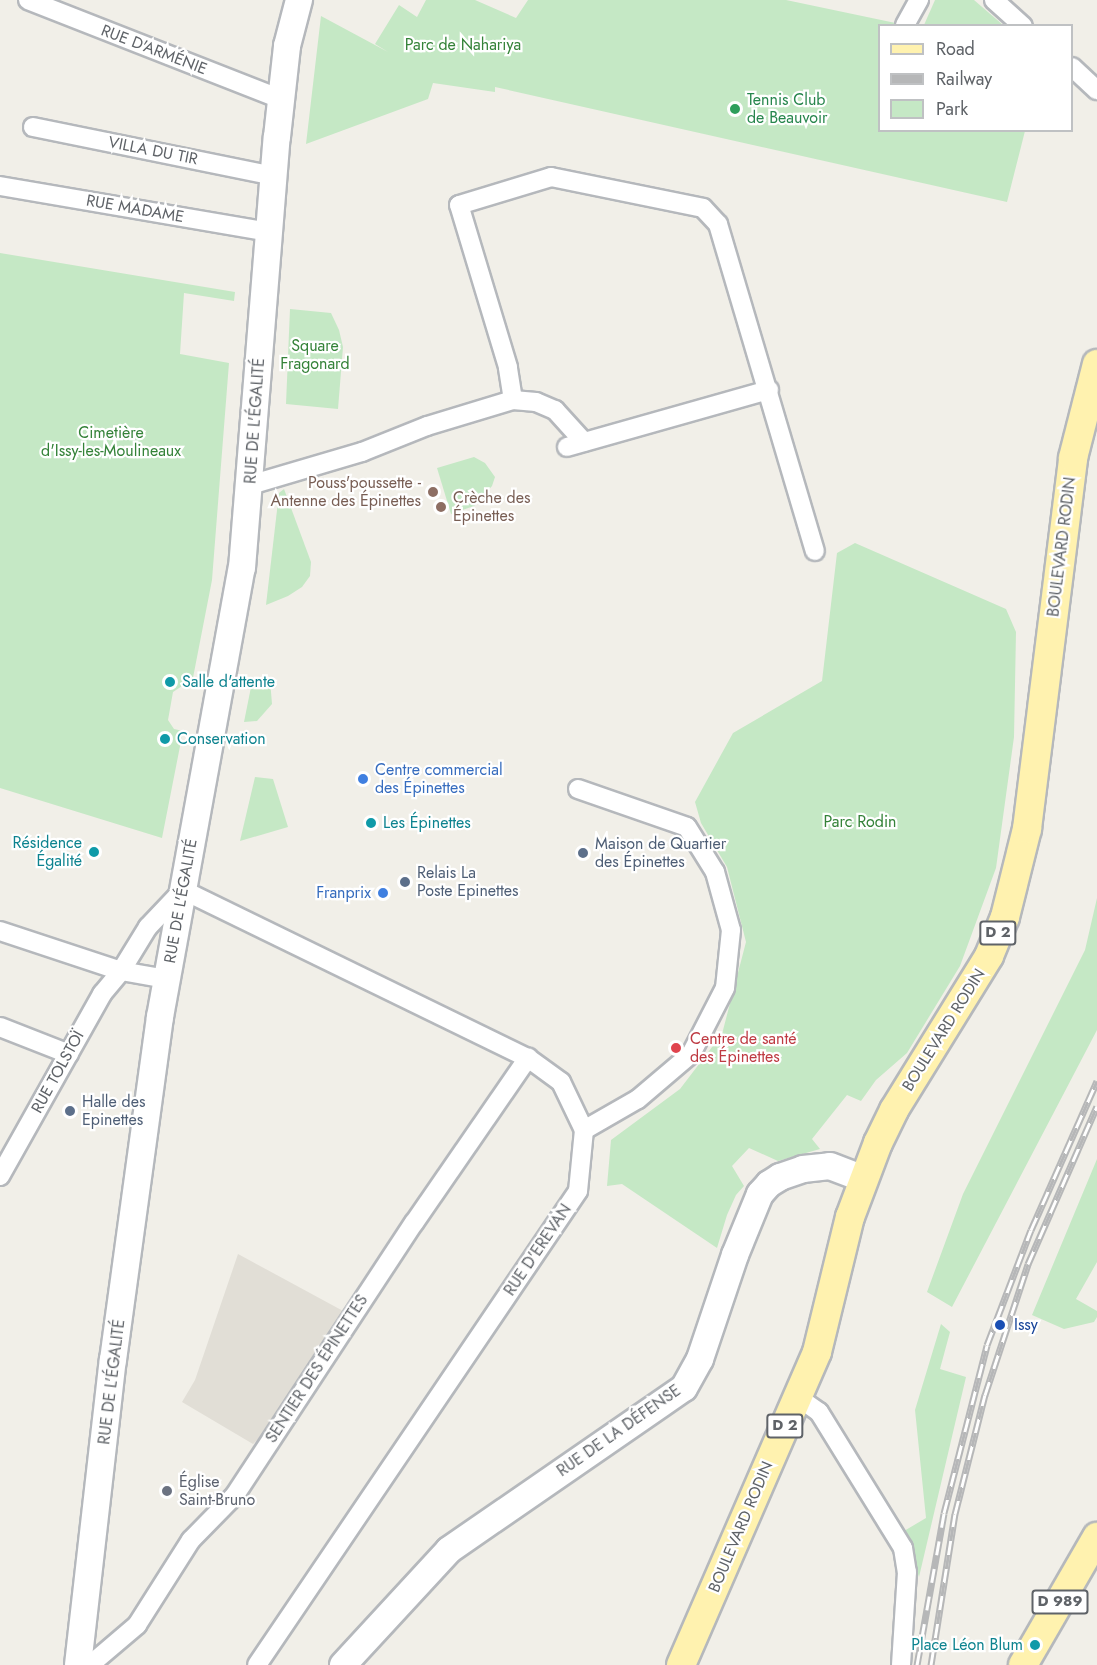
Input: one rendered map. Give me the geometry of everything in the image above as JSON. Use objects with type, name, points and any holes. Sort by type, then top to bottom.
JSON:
[{"type":"main road","name":"RUE DE L'ÉGALITÉ","points":[[78,1665],[113,1360],[167,979],[242,567],[277,137],[287,46],[299,0]]},
{"type":"main road","name":"BOULEVARD RODIN","points":[[681,1665],[799,1398],[826,1326],[839,1258],[862,1178],[894,1110],[989,956],[1012,890],[1027,830],[1073,458],[1097,364]]},
{"type":"main road","name":"RUE DE LA DÉFENSE","points":[[343,1665],[449,1550],[684,1388],[700,1359],[755,1204],[769,1184],[780,1177],[803,1169],[830,1166],[862,1178]]},
{"type":"main road","name":"D 989","points":[[1023,1665],[1097,1538]]},
{"type":"street","name":"RUE D'ARMÉNIE","points":[[28,0],[281,99]]},
{"type":"street","points":[[907,24],[920,0]]},
{"type":"street","points":[[994,0],[1021,24]]},
{"type":"street","points":[[1073,69],[1097,90]]},
{"type":"street","name":"VILLA DU TIR","points":[[33,127],[274,176]]},
{"type":"street","points":[[513,400],[508,367],[459,205],[550,177],[703,208],[718,224],[815,550]]},
{"type":"street","name":"RUE MADAME","points":[[0,186],[270,232]]},
{"type":"street","points":[[250,485],[362,452],[427,426],[513,400],[536,402],[555,410],[575,444],[769,390]]},
{"type":"street","points":[[183,890],[528,1058],[561,1082],[584,1130],[638,1099],[691,1054],[725,987],[731,930],[715,872],[687,827],[578,789]]},
{"type":"street","name":"RUE TOLSTOÏ","points":[[0,1176],[102,994],[121,971],[148,927],[183,890]]},
{"type":"street","points":[[0,931],[121,971],[167,979]]},
{"type":"street","points":[[0,1027],[69,1054]]},
{"type":"street","name":"SENTIER DES ÉPINETTES","points":[[90,1665],[137,1624],[191,1540],[235,1495],[414,1223],[528,1058]]},
{"type":"street","name":"RUE D'EREVAN","points":[[256,1665],[578,1191],[584,1130]]},
{"type":"street","points":[[799,1398],[819,1412],[903,1548],[907,1572],[901,1665]]},
{"type":"shaded area","points":[[238,1254],[345,1312],[271,1427],[253,1444],[182,1402],[195,1380]]},
{"type":"green space","name":"Tennis Club de Beauvoir","points":[[426,0],[475,0],[516,18],[528,0],[786,0],[900,24],[878,24],[878,132],[1025,132],[1007,202],[495,87],[495,92],[433,83],[428,99],[306,144],[321,16],[388,52],[375,44],[399,5],[417,17]]},
{"type":"green space","points":[[935,0],[974,0],[1002,24],[924,24]]},
{"type":"green space","name":"Cimetière d'Issy-les-Moulineaux","points":[[0,253],[235,292],[234,301],[184,293],[180,354],[229,363],[212,580],[191,688],[182,686],[173,692],[168,720],[174,729],[183,731],[162,838],[0,788]]},
{"type":"green space","name":"Square Fragonard","points":[[290,309],[331,313],[339,330],[343,347],[338,409],[286,404]]},
{"type":"green space","points":[[474,457],[485,463],[495,477],[492,486],[474,506],[451,514],[437,468]]},
{"type":"green space","points":[[284,489],[311,562],[310,576],[302,587],[266,605],[279,493]]},
{"type":"green space","name":"Parc Rodin","points":[[855,543],[1006,609],[1016,632],[1014,737],[996,868],[960,966],[907,1053],[876,1080],[861,1101],[847,1095],[812,1139],[820,1149],[778,1161],[749,1148],[732,1166],[744,1186],[736,1195],[727,1215],[717,1248],[622,1184],[607,1186],[611,1140],[680,1089],[722,1034],[746,942],[727,867],[701,823],[695,802],[733,733],[822,681],[837,553]]},
{"type":"green space","points":[[253,677],[270,680],[272,704],[257,721],[244,722]]},
{"type":"green space","points":[[255,777],[273,779],[288,827],[240,841]]},
{"type":"green space","points":[[1097,898],[1097,1030],[952,1307],[927,1292],[963,1194],[1085,950]]},
{"type":"green space","points":[[1097,1159],[1097,1262],[1076,1299],[1097,1311],[1097,1317],[1094,1322],[1064,1329],[1032,1315]]},
{"type":"green space","points":[[941,1324],[950,1332],[940,1369],[966,1377],[919,1577],[904,1531],[926,1518],[915,1410]]},
{"type":"railway","points":[[917,1665],[944,1513],[987,1345],[1031,1230],[1097,1081]]},
{"type":"railway","points":[[931,1665],[955,1514],[985,1395],[1028,1264],[1097,1106]]},
{"type":"place","name":"Tennis Club de Beauvoir","points":[[735,109]]},
{"type":"place","name":"Pouss'poussette - Antenne des Épinettes","points":[[433,492]]},
{"type":"place","name":"Crèche des Épinettes","points":[[441,507]]},
{"type":"place","name":"Salle d'attente","points":[[170,682]]},
{"type":"place","name":"Conservation","points":[[165,739]]},
{"type":"place","name":"Centre commercial des Épinettes","points":[[363,779]]},
{"type":"place","name":"Les Épinettes","points":[[371,823]]},
{"type":"place","name":"Résidence Égalité","points":[[94,852]]},
{"type":"place","name":"Maison de Quartier des Épinettes","points":[[583,853]]},
{"type":"place","name":"Relais La Poste Epinettes","points":[[405,882]]},
{"type":"place","name":"Franprix","points":[[383,893]]},
{"type":"place","name":"Centre de santé des Épinettes","points":[[676,1048]]},
{"type":"place","name":"Halle des Epinettes","points":[[70,1111]]},
{"type":"place","name":"Issy","points":[[1000,1325]]},
{"type":"place","name":"Église Saint-Bruno","points":[[167,1491]]},
{"type":"place","name":"Place Léon Blum","points":[[1035,1645]]},
{"type":"park label","name":"Parc de Nahariya","points":[[463,45]]}]
